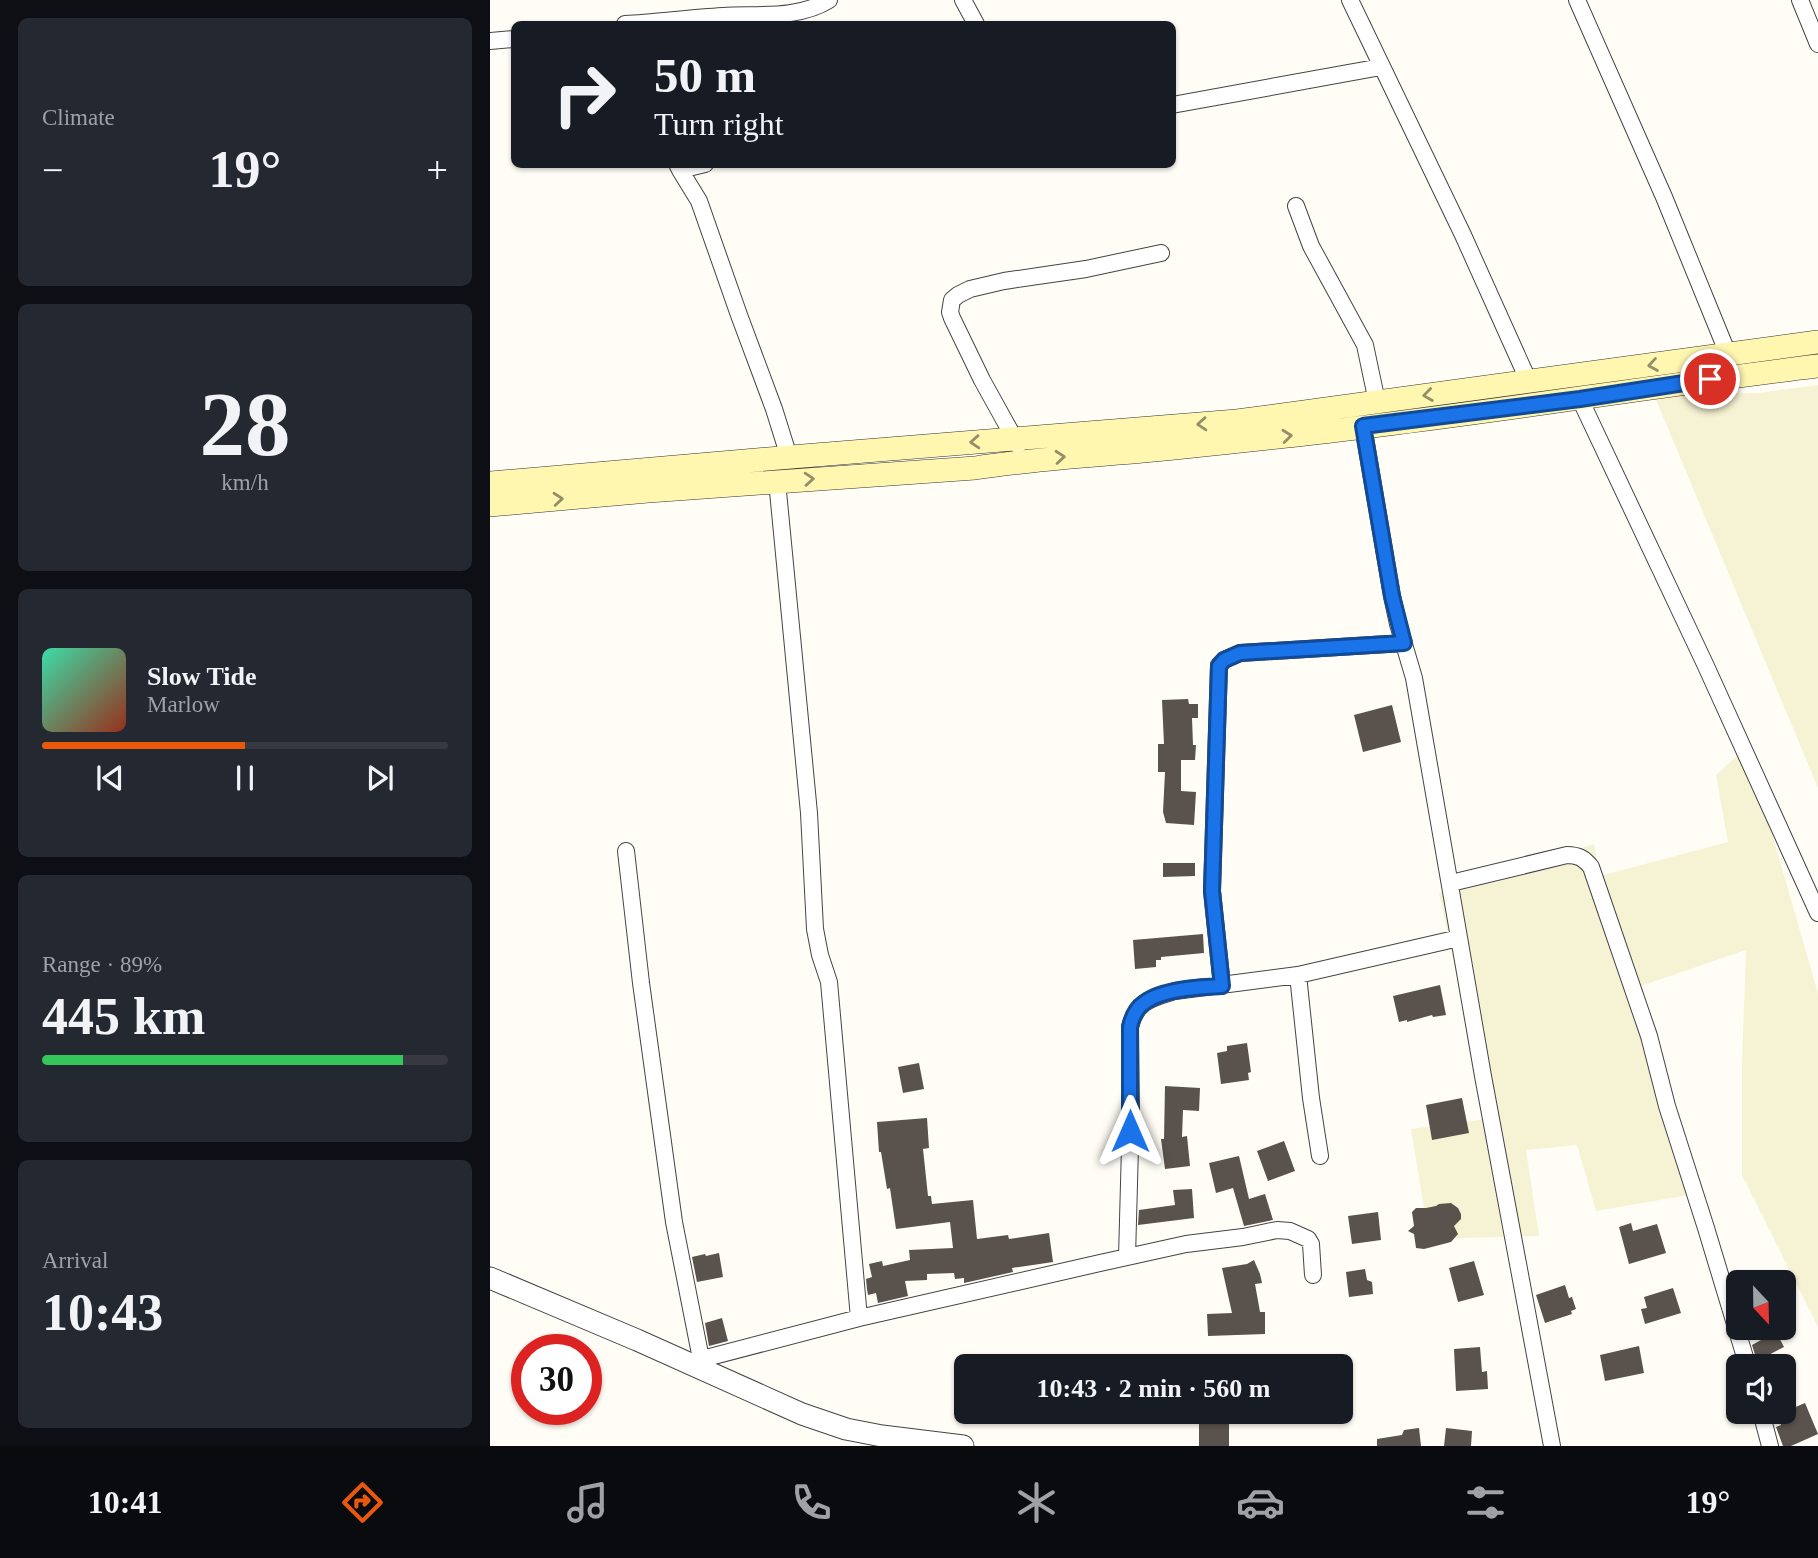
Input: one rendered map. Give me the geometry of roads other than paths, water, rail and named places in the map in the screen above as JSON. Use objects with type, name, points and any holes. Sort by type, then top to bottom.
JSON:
[{"type":"main road","points":[[490,484],[1237,421],[1818,342]]},
{"type":"main road","points":[[490,505],[975,468],[1025,460],[1189,446],[1580,399],[1818,366]]},
{"type":"street","points":[[661,21],[796,6],[812,9],[829,0]]},
{"type":"street","points":[[963,0],[974,21]]},
{"type":"street","points":[[1350,0],[1463,235],[1529,382]]},
{"type":"street","points":[[1577,0],[1612,76],[1728,354]]},
{"type":"street","points":[[1800,0],[1818,44]]},
{"type":"street","points":[[490,41],[511,38]]},
{"type":"street","points":[[1176,104],[1381,67]]},
{"type":"street","points":[[679,168],[699,201],[789,457]]},
{"type":"street","points":[[1296,206],[1311,246],[1365,345],[1377,402]]},
{"type":"street","points":[[1025,460],[952,318],[952,300],[970,289],[1003,281],[1086,269],[1161,253]]},
{"type":"street","points":[[1580,399],[1818,913]]},
{"type":"street","points":[[1363,426],[1392,596],[1414,678],[1552,1446]]},
{"type":"street","points":[[777,481],[809,813],[815,929],[829,982],[859,1318]]},
{"type":"street","points":[[1222,986],[1212,891],[1219,666],[1224,660],[1240,653],[1404,643]]},
{"type":"street","points":[[626,851],[641,983],[694,1361]]},
{"type":"street","points":[[1451,883],[1567,855],[1576,855],[1586,860],[1591,867],[1649,1036],[1667,1106],[1744,1354]]},
{"type":"street","points":[[1128,1257],[1130,1027],[1132,1018],[1144,1002],[1175,991],[1298,975],[1459,938]]},
{"type":"street","points":[[1298,975],[1320,1156]]},
{"type":"street","points":[[694,1361],[859,1318],[1128,1257],[1186,1244],[1277,1230],[1303,1236],[1311,1244],[1313,1275]]},
{"type":"street","points":[[490,1278],[694,1361],[802,1414],[882,1441],[963,1446]]},
{"type":"street","points":[[1764,1424],[1770,1446]]}]
